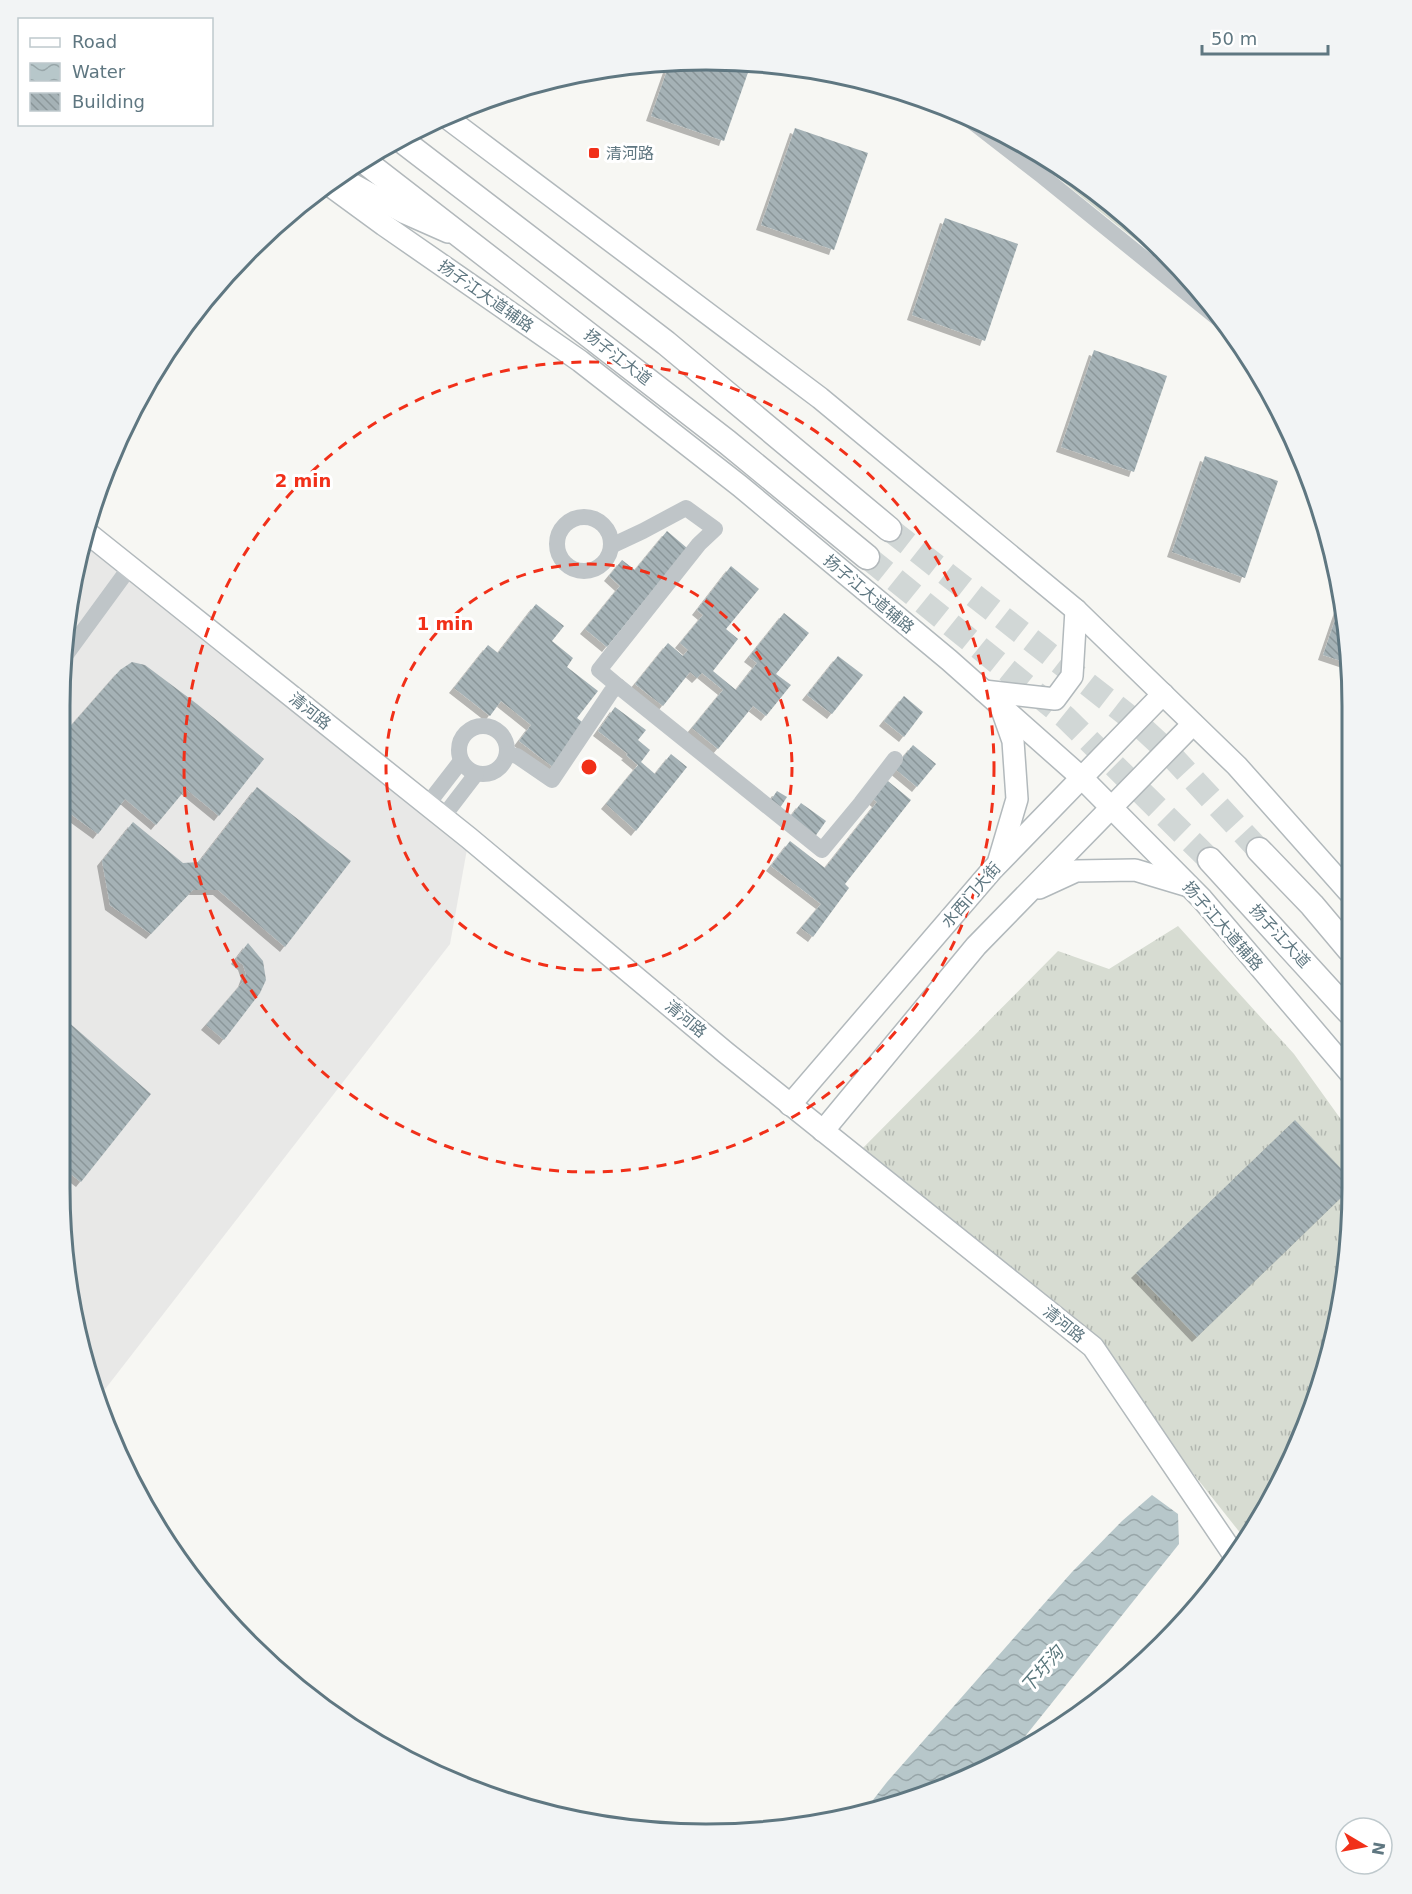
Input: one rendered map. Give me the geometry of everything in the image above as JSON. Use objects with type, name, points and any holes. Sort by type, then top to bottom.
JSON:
[{"type":"highway","points":[[408,145],[666,343],[889,529]]},
{"type":"highway","name":"扬子江大道","points":[[371,167],[727,442],[867,557]]},
{"type":"highway","points":[[1258,850],[1312,905],[1342,941]]},
{"type":"highway","name":"扬子江大道","points":[[1210,860],[1342,1004]]},
{"type":"main road","points":[[454,123],[820,399],[1076,610],[1236,766],[1342,884]]},
{"type":"main road","points":[[348,182],[405,213],[464,239]]},
{"type":"main road","name":"扬子江大道辅路","points":[[336,190],[580,361],[740,486],[984,691],[1082,778],[1189,886],[1342,1064]]},
{"type":"main road","name":"清河路","points":[[93,538],[435,811],[790,1105],[1093,1347],[1229,1548]]},
{"type":"main road","points":[[984,691],[1055,699],[1072,676],[1076,610]]},
{"type":"main road","name":"水西门大街","points":[[790,1105],[999,863],[1163,694]]},
{"type":"main road","points":[[999,863],[1017,799],[1013,741],[1001,707]]},
{"type":"main road","points":[[823,1131],[976,946],[1193,724]]},
{"type":"main road","points":[[1027,893],[1076,871],[1135,870],[1189,886]]},
{"type":"street","points":[[999,143],[1193,298]]},
{"type":"street","points":[[611,546],[686,508],[715,529],[699,544],[599,670],[822,850],[895,759]]},
{"type":"street","points":[[74,644],[130,567]]},
{"type":"street","points":[[507,754],[517,756],[552,780],[611,692],[618,686]]},
{"type":"street","points":[[435,811],[461,761],[459,745],[468,731],[475,727],[492,727],[499,731],[507,746],[505,762],[500,768],[485,775],[476,774],[461,761]]},
{"type":"street","points":[[435,811],[476,774]]},
{"type":"shaded area","points":[[91,546],[469,838],[450,944],[104,1391],[92,1352],[76,1271],[70,1188],[70,706],[76,623]]},
{"type":"green space","points":[[1055,176],[1093,202],[1146,249]]},
{"type":"green space","points":[[1178,926],[1294,1054],[1342,1121],[1340,1230],[1336,1271],[1320,1352],[1293,1431],[1276,1469],[1240,1532],[1093,1347],[855,1156],[1058,951],[1109,969]]},
{"type":"water","name":"下圩沟","points":[[1152,1495],[1178,1514],[1179,1544],[1024,1738],[949,1775],[872,1801],[1072,1572],[1122,1521]]},
{"type":"building","points":[[706,70],[748,72],[724,141],[651,116],[667,72]]},
{"type":"building","points":[[795,128],[868,153],[834,250],[761,225]]},
{"type":"building","points":[[945,218],[1018,244],[985,341],[912,315]]},
{"type":"building","points":[[1094,350],[1167,376],[1134,472],[1061,447]]},
{"type":"building","points":[[1205,456],[1278,481],[1245,578],[1172,552]]},
{"type":"building","points":[[667,531],[687,548],[607,647],[585,629],[620,586],[609,576],[622,560],[635,570]]},
{"type":"building","points":[[731,566],[759,589],[726,629],[738,639],[713,671],[736,690],[757,663],[749,657],[784,613],[809,633],[776,674],[791,685],[766,716],[753,706],[718,749],[692,728],[723,690],[702,673],[697,678],[690,672],[663,706],[635,684],[668,643],[683,656],[688,650],[680,643],[703,615],[697,610]]},
{"type":"building","points":[[536,604],[564,626],[552,641],[573,658],[567,667],[598,691],[577,718],[586,725],[553,767],[519,741],[531,725],[501,701],[490,716],[454,688],[488,645],[498,653]]},
{"type":"building","points":[[1335,619],[1340,661],[1323,655]]},
{"type":"building","points":[[838,656],[863,675],[832,714],[807,695]]},
{"type":"building","points":[[132,662],[145,665],[264,759],[219,816],[186,789],[156,825],[125,799],[98,834],[70,814],[70,727],[120,670]]},
{"type":"building","points":[[904,696],[923,712],[904,737],[884,721]]},
{"type":"building","points":[[615,707],[646,730],[638,740],[650,750],[641,762],[655,774],[671,754],[687,767],[636,831],[606,804],[638,765],[626,755],[628,754],[598,731]]},
{"type":"building","points":[[913,745],[936,764],[917,787],[894,768]]},
{"type":"building","points":[[883,777],[911,800],[845,884],[849,888],[813,937],[801,928],[821,904],[771,866],[790,841],[825,868],[877,802],[868,795]]},
{"type":"building","points":[[257,787],[351,861],[285,947],[218,890],[193,890],[151,934],[110,905],[102,861],[133,822],[183,863],[199,862]]},
{"type":"building","points":[[777,791],[787,797],[778,811],[768,804]]},
{"type":"building","points":[[801,803],[826,821],[814,838],[788,820]]},
{"type":"building","points":[[248,943],[263,961],[266,980],[260,993],[224,1040],[206,1025],[243,982],[246,974],[243,965],[236,959]]},
{"type":"building","points":[[70,1023],[151,1094],[81,1182],[70,1174]]},
{"type":"building","points":[[1295,1120],[1342,1170],[1342,1197],[1197,1337],[1136,1273]]},
{"type":"tunnel","points":[[889,529],[1136,722],[1166,750],[1259,850]]},
{"type":"tunnel","points":[[867,557],[1065,717],[1210,860]]},
{"type":"place","name":"清河路","points":[[594,153]]}]
